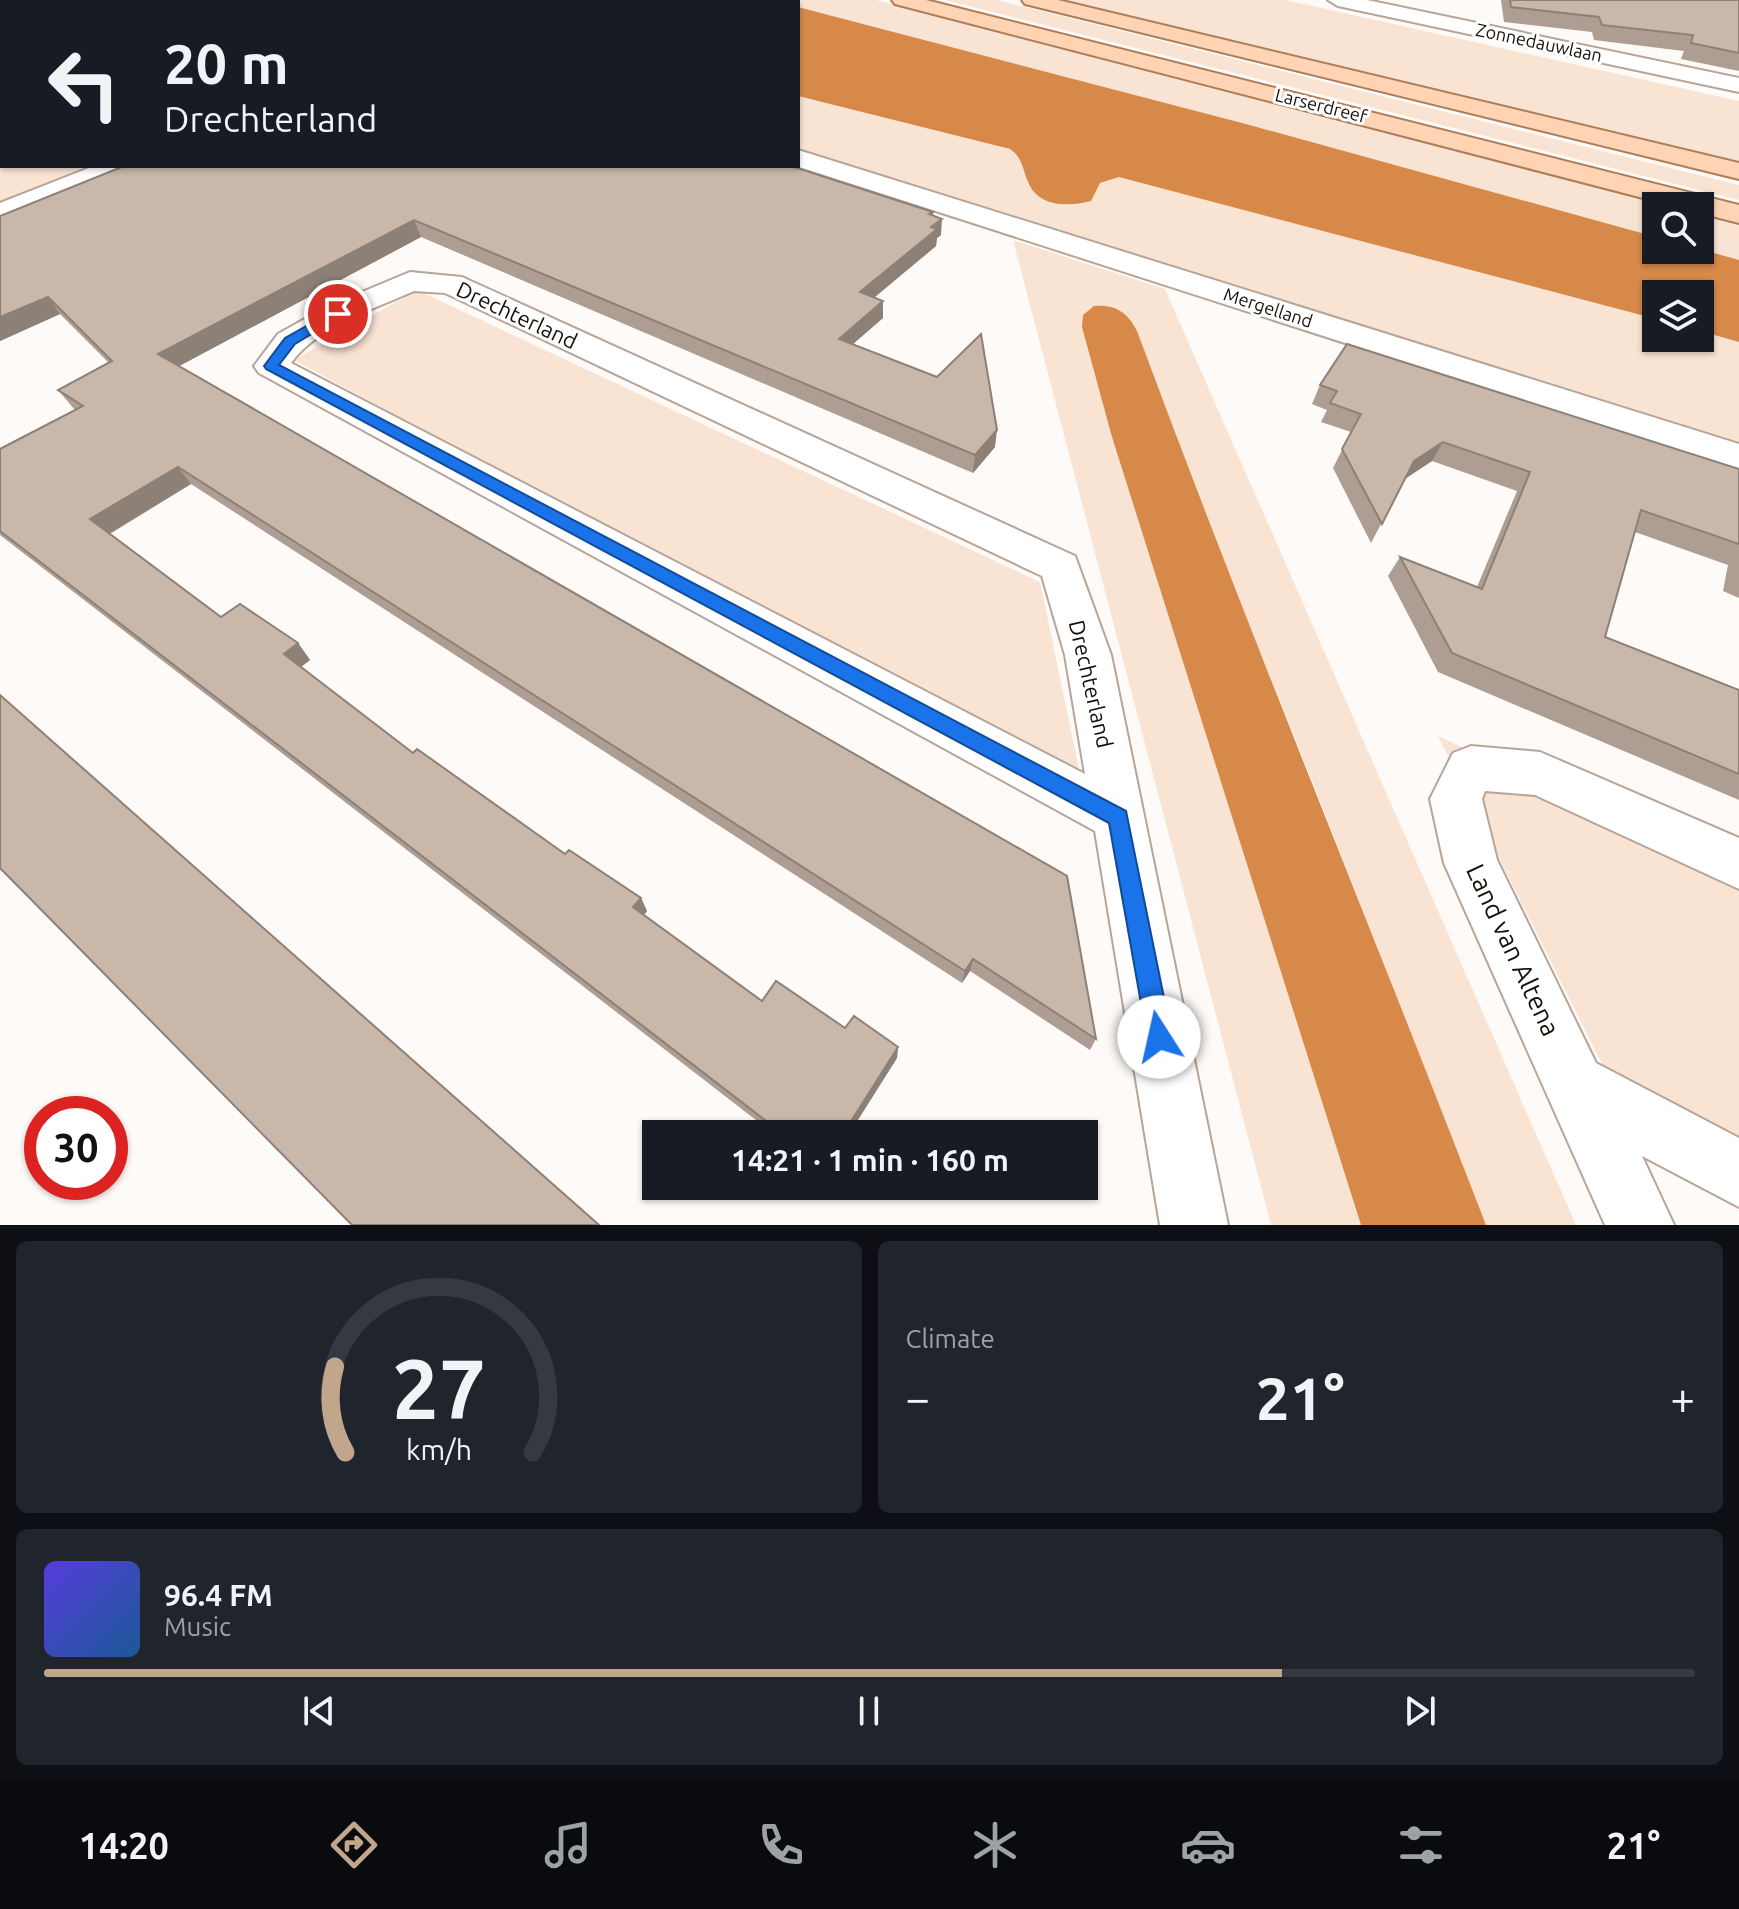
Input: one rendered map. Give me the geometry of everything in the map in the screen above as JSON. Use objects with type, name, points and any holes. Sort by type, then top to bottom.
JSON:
[{"type":"main road","name":"Larserdreef","points":[[902,0],[1739,214]]},
{"type":"main road","name":"Larserdreef","points":[[1032,0],[1739,171]]},
{"type":"street","name":"Zonnedauwlaan","points":[[1338,0],[1739,85]]},
{"type":"street","name":"Mergelland","points":[[800,159],[1739,457]]},
{"type":"street","points":[[0,213],[113,168]]},
{"type":"street","name":"Drechterland","points":[[1119,818],[271,366],[290,341],[381,294],[410,281],[451,284],[1060,567],[1088,655],[1119,818],[1194,1225]]},
{"type":"street","name":"Land van Altena","points":[[1640,1225],[1471,863],[1456,799],[1471,768],[1540,774],[1739,864]]},
{"type":"street","points":[[1575,1085],[1739,1174]]},
{"type":"shaded area","points":[[800,0],[876,0],[1642,198],[1642,233],[1246,124],[800,8]]},
{"type":"shaded area","points":[[945,0],[997,0],[1739,185],[1739,200]]},
{"type":"shaded area","points":[[1062,0],[1286,0],[1739,101],[1739,163]]},
{"type":"shaded area","points":[[800,8],[1246,124],[1642,233],[1642,264],[1714,264],[1714,253],[1739,260],[1739,342],[1714,335],[1714,280],[1642,280],[1642,315],[1119,177],[1100,183],[1091,201],[1064,204],[1046,201],[1033,190],[1014,152],[800,96]]},
{"type":"shaded area","points":[[800,96],[1010,149],[1019,155],[1028,185],[1100,183],[1119,177],[1154,184],[1642,315],[1642,352],[1714,352],[1714,335],[1739,342],[1739,448],[800,152]]},
{"type":"shaded area","points":[[0,168],[88,168],[0,203]]},
{"type":"shaded area","points":[[1714,217],[1739,223],[1739,260],[1714,253]]},
{"type":"shaded area","points":[[1013,240],[1165,289],[1576,1225],[1486,1225],[1302,755],[1121,311],[1103,306],[1186,666],[1361,1225],[1271,1225]]},
{"type":"shaded area","points":[[417,290],[1040,582],[1083,788],[294,360]]},
{"type":"shaded area","points":[[1094,306],[1120,311],[1130,319],[1137,331],[1486,1225],[1361,1225],[1112,437],[1082,327],[1083,315]]},
{"type":"shaded area","points":[[1438,736],[1739,875],[1739,1140],[1604,1068]]},
{"type":"building","points":[[1510,0],[1739,0],[1739,53],[1691,43],[1693,35],[1602,25],[1599,17],[1511,7]]},
{"type":"building","points":[[119,168],[797,168],[933,212],[929,214],[942,219],[931,227],[937,229],[860,292],[883,301],[839,339],[937,377],[981,334],[997,430],[975,455],[414,220],[158,354],[1067,876],[1096,1039],[973,959],[965,971],[178,467],[90,519],[221,617],[240,604],[298,643],[284,654],[413,753],[417,749],[565,854],[569,850],[641,898],[633,907],[762,1001],[776,981],[845,1028],[854,1016],[898,1047],[852,1120],[765,1120],[0,531],[0,449],[83,406],[58,390],[112,361],[48,297],[0,317],[0,216]]},
{"type":"building","points":[[1347,344],[1739,469],[1739,544],[1641,510],[1605,637],[1739,690],[1739,774],[1452,653],[1400,557],[1482,589],[1530,472],[1443,442],[1414,461],[1382,524],[1342,449],[1361,414],[1330,403],[1337,391],[1320,385]]},
{"type":"building","points":[[0,695],[599,1225],[352,1225],[0,868]]},
{"type":"route","points":[[338,314],[290,341],[271,366],[1119,818],[1159,1037]]}]
